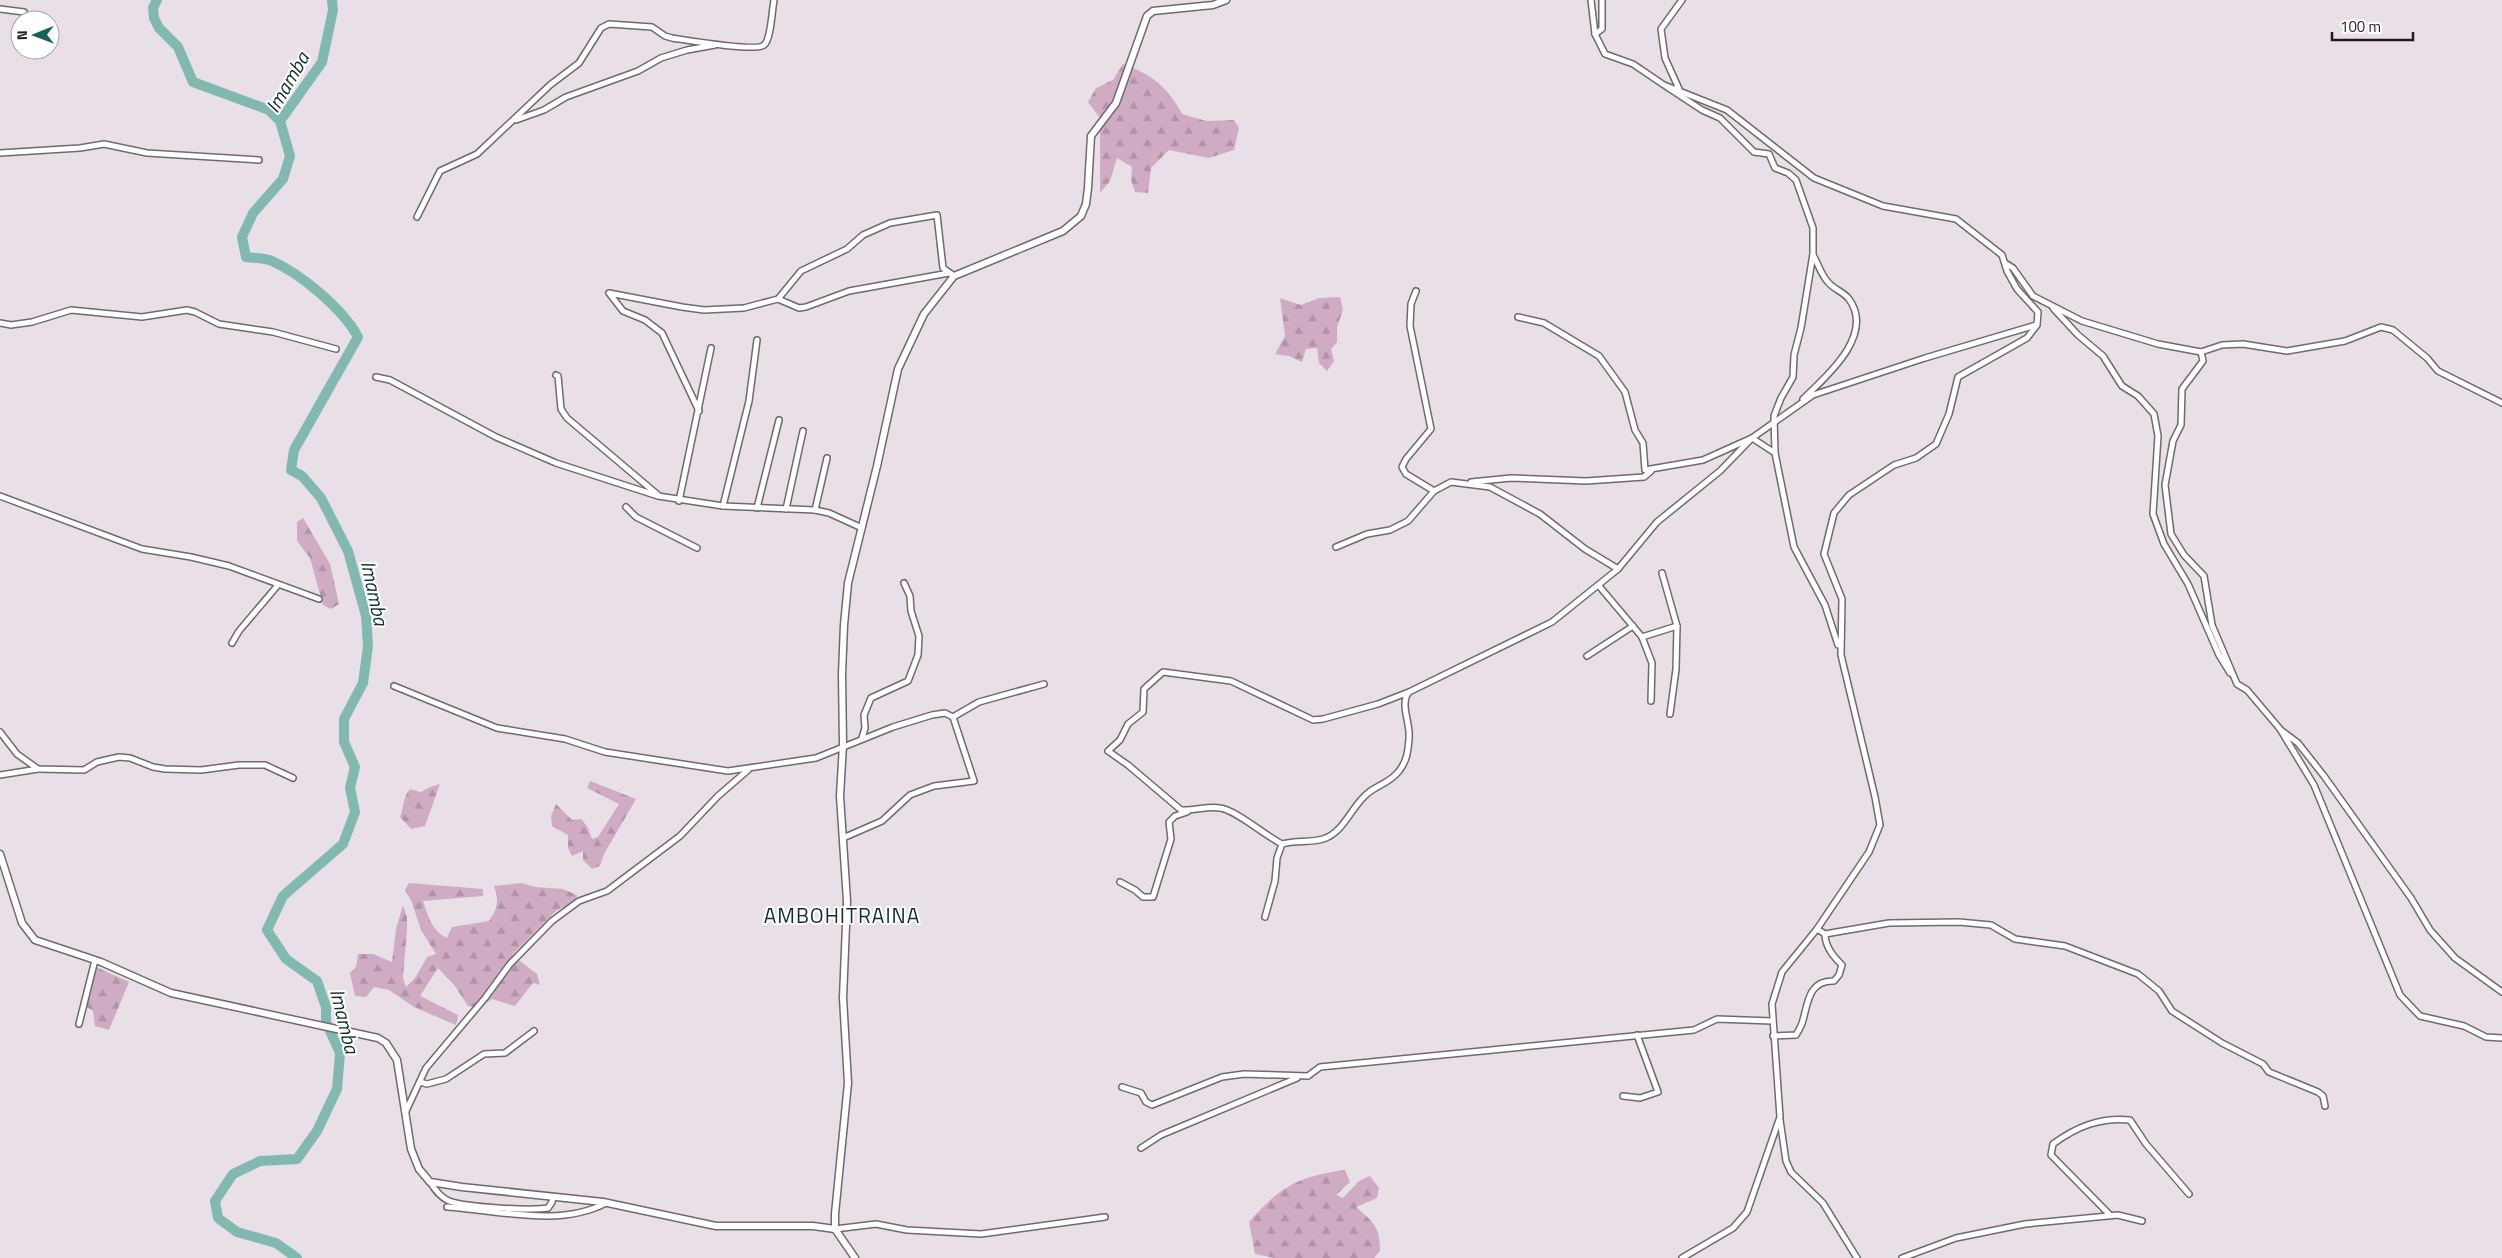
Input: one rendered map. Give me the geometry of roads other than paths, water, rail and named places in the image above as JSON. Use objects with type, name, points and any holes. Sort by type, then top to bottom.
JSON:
[{"type":"street","points":[[417,218],[440,171],[477,154],[550,85],[579,63],[596,34],[609,24],[652,27],[665,36],[721,45],[763,46],[769,38],[774,0]]},
{"type":"street","points":[[778,299],[799,308],[806,307],[849,291],[952,274],[1064,231],[1081,216],[1086,204],[1091,136],[1116,103],[1147,16],[1154,11],[1213,5],[1226,0]]},
{"type":"street","points":[[1591,0],[1595,34],[1605,54],[1632,64],[1702,110],[1720,118],[1754,152],[1769,154],[1775,168],[1788,173],[1796,180],[1814,228],[1813,254],[1802,328],[1794,355],[1793,378],[1780,398],[1774,422],[1775,453],[1786,496],[1792,539],[1825,605],[1841,655],[1876,797],[1880,825],[1869,852],[1817,929],[1782,972],[1772,1004],[1772,1021],[1780,1117],[1786,1161],[1791,1172],[1823,1203],[1857,1258]]},
{"type":"street","points":[[1595,34],[1602,30],[1602,0]]},
{"type":"street","points":[[1679,89],[1665,58],[1662,29],[1682,0]]},
{"type":"street","points":[[513,121],[544,110],[566,97],[589,90],[606,81],[638,71],[661,58],[687,50],[721,45]]},
{"type":"street","points":[[1664,85],[1679,89],[1727,110],[1814,178],[1883,206],[1956,219],[2002,255],[2017,289],[2038,312],[2037,325],[2027,338],[1958,378],[1950,414],[1936,444],[1916,458],[1894,465],[1849,495],[1834,513],[1824,554],[1842,599],[1841,655]]},
{"type":"street","points":[[0,153],[80,148],[104,144],[147,153],[258,160]]},
{"type":"street","points":[[699,411],[662,333],[645,320],[623,311],[609,294],[704,310],[744,308],[778,299],[801,271],[847,249],[863,235],[890,224],[937,215],[943,268],[952,274]]},
{"type":"street","points":[[1792,410],[1844,355],[1856,336],[1856,321],[1848,298],[1827,282],[1813,254]]},
{"type":"street","points":[[2004,263],[2013,268],[2033,296],[2082,321],[2158,344],[2201,352],[2222,346],[2244,344],[2287,351],[2345,342],[2381,327],[2393,330],[2427,358],[2438,372],[2502,403]]},
{"type":"street","points":[[855,1258],[835,1229],[834,1214],[848,1083],[843,998],[847,901],[840,796],[843,745],[842,674],[848,583],[898,369],[924,314],[952,274]]},
{"type":"street","points":[[1416,291],[1411,304],[1410,326],[1431,429],[1406,459],[1402,467],[1406,474],[1434,491]]},
{"type":"street","points":[[2052,306],[2060,318],[2103,356],[2122,386],[2138,396],[2154,414],[2158,436],[2153,514],[2164,544],[2188,584],[2219,655],[2237,684],[2247,690],[2280,729],[2314,785],[2400,995],[2420,1016],[2464,1026],[2486,1037],[2502,1038]]},
{"type":"street","points":[[0,323],[11,325],[32,322],[70,310],[142,317],[187,310],[219,324],[274,332],[336,349]]},
{"type":"street","points":[[1518,317],[1544,323],[1599,356],[1625,392],[1635,430],[1642,443],[1645,470],[1651,471],[1703,460],[1752,438]]},
{"type":"street","points":[[1409,692],[1405,697],[1404,704],[1410,725],[1406,760],[1398,773],[1367,793],[1333,835],[1322,840],[1295,840],[1282,844],[1254,828],[1230,810],[1211,808],[1180,810],[1128,765],[1108,751],[1120,740],[1128,724],[1143,712],[1144,689],[1163,672],[1231,681],[1313,720],[1378,704],[1409,692],[1552,622],[1618,569],[1657,522],[1720,471],[1752,438],[1813,395],[1934,355],[2037,325]]},
{"type":"street","points":[[723,506],[749,401],[757,340]]},
{"type":"street","points":[[679,501],[711,348]]},
{"type":"street","points":[[2201,352],[2203,362],[2182,389],[2181,426],[2173,441],[2165,485],[2166,502],[2171,534],[2184,554],[2204,576],[2212,625],[2237,684]]},
{"type":"street","points":[[556,375],[558,376],[561,409],[567,418],[660,497]]},
{"type":"street","points":[[376,376],[390,380],[496,437],[556,463],[660,497],[723,506],[815,510],[829,513],[862,528]]},
{"type":"street","points":[[758,508],[779,420]]},
{"type":"street","points":[[786,509],[803,430]]},
{"type":"street","points":[[1752,438],[1775,453]]},
{"type":"street","points":[[815,510],[827,458]]},
{"type":"street","points":[[1458,483],[1511,478],[1586,481],[1644,477],[1651,471]]},
{"type":"street","points":[[1336,547],[1367,534],[1390,530],[1408,521],[1434,491],[1450,482],[1490,487],[1540,514],[1585,549],[1618,569]]},
{"type":"street","points":[[0,496],[142,549],[191,556],[229,566],[319,599]]},
{"type":"street","points":[[626,507],[636,517],[697,548]]},
{"type":"street","points":[[1662,573],[1677,626],[1676,669],[1670,714]]},
{"type":"street","points":[[862,738],[867,704],[871,698],[908,680],[918,655],[919,636],[911,611],[910,596],[904,583]]},
{"type":"street","points":[[232,643],[239,631],[278,585]]},
{"type":"street","points":[[1599,586],[1642,637],[1652,664],[1650,701]]},
{"type":"street","points":[[1587,656],[1633,626]]},
{"type":"street","points":[[1642,637],[1677,626]]},
{"type":"street","points":[[394,686],[497,728],[565,739],[605,752],[728,771],[816,758],[843,745],[932,715],[945,714],[953,717],[980,702],[1044,684]]},
{"type":"street","points":[[843,838],[882,821],[910,794],[934,786],[974,781],[953,717]]},
{"type":"street","points":[[2280,729],[2298,743],[2411,898],[2430,930],[2455,958],[2502,992]]},
{"type":"street","points":[[0,732],[17,754],[38,769]]},
{"type":"street","points":[[0,775],[38,769],[84,770],[97,762],[118,757],[130,758],[154,768],[165,769],[202,770],[239,765],[265,765],[293,778]]},
{"type":"street","points":[[406,1111],[426,1068],[485,998],[510,964],[552,921],[579,901],[607,891],[680,836],[718,796],[750,769]]},
{"type":"street","points":[[1120,882],[1143,897],[1153,897],[1171,839],[1169,822],[1176,816],[1190,810]]},
{"type":"street","points":[[1265,917],[1275,881],[1277,858],[1282,844]]},
{"type":"street","points":[[0,854],[22,923],[35,940],[95,960],[171,993],[378,1038],[390,1048],[400,1070],[411,1150],[418,1169],[436,1192],[449,1201],[531,1210],[548,1208],[553,1197]]},
{"type":"street","points":[[1817,929],[1825,934],[1889,923],[1959,922],[1991,925],[2015,939],[2065,946],[2138,974],[2160,991],[2172,1011],[2222,1043],[2262,1064],[2269,1072],[2318,1092],[2323,1096],[2325,1106]]},
{"type":"street","points":[[1773,1036],[1796,1034],[1803,1020],[1810,991],[1826,981],[1834,981],[1839,975],[1842,965],[1833,956],[1825,940],[1825,934]]},
{"type":"street","points":[[79,1024],[95,960]]},
{"type":"street","points":[[1122,1087],[1141,1094],[1146,1102],[1152,1105],[1222,1077],[1244,1074],[1308,1076],[1320,1066],[1694,1030],[1717,1019],[1772,1021]]},
{"type":"street","points":[[420,1082],[427,1084],[446,1079],[484,1054],[505,1053],[534,1031]]},
{"type":"street","points":[[1623,1096],[1640,1098],[1658,1092],[1638,1035]]},
{"type":"street","points":[[1141,1148],[1161,1135],[1300,1076]]},
{"type":"street","points":[[1682,1258],[1733,1228],[1747,1212],[1780,1117]]},
{"type":"street","points":[[2110,1215],[2051,1155],[2053,1144],[2072,1130],[2092,1123],[2113,1118],[2130,1120],[2146,1144],[2189,1194]]},
{"type":"street","points":[[430,1182],[606,1203],[716,1226],[813,1226],[835,1229],[876,1224],[907,1230],[981,1234],[1105,1217]]},
{"type":"street","points":[[447,1207],[546,1216],[586,1210],[606,1203]]},
{"type":"street","points":[[1902,1258],[1956,1238],[2025,1224],[2110,1215],[2142,1221]]},
{"type":"waterway","points":[[157,0],[153,8],[154,18],[159,28],[178,47],[193,82],[269,110],[280,121]]},
{"type":"waterway","name":"Imamba","points":[[297,1258],[276,1243],[237,1232],[218,1218],[215,1201],[233,1174],[260,1161],[297,1159],[317,1131],[337,1089],[340,1053],[326,1022],[326,1007],[317,981],[286,959],[267,930],[283,896],[343,844],[355,812],[350,788],[355,767],[344,742],[344,719],[363,683],[368,646],[366,616],[348,551],[321,498],[302,476],[291,470],[294,450],[358,337],[332,304],[296,274],[269,260],[246,257],[242,237],[253,213],[283,179],[290,156],[280,121],[322,62],[333,10],[332,0]]},
{"type":"district","name":"AMBOHITRAINA","points":[[842,915]]}]
